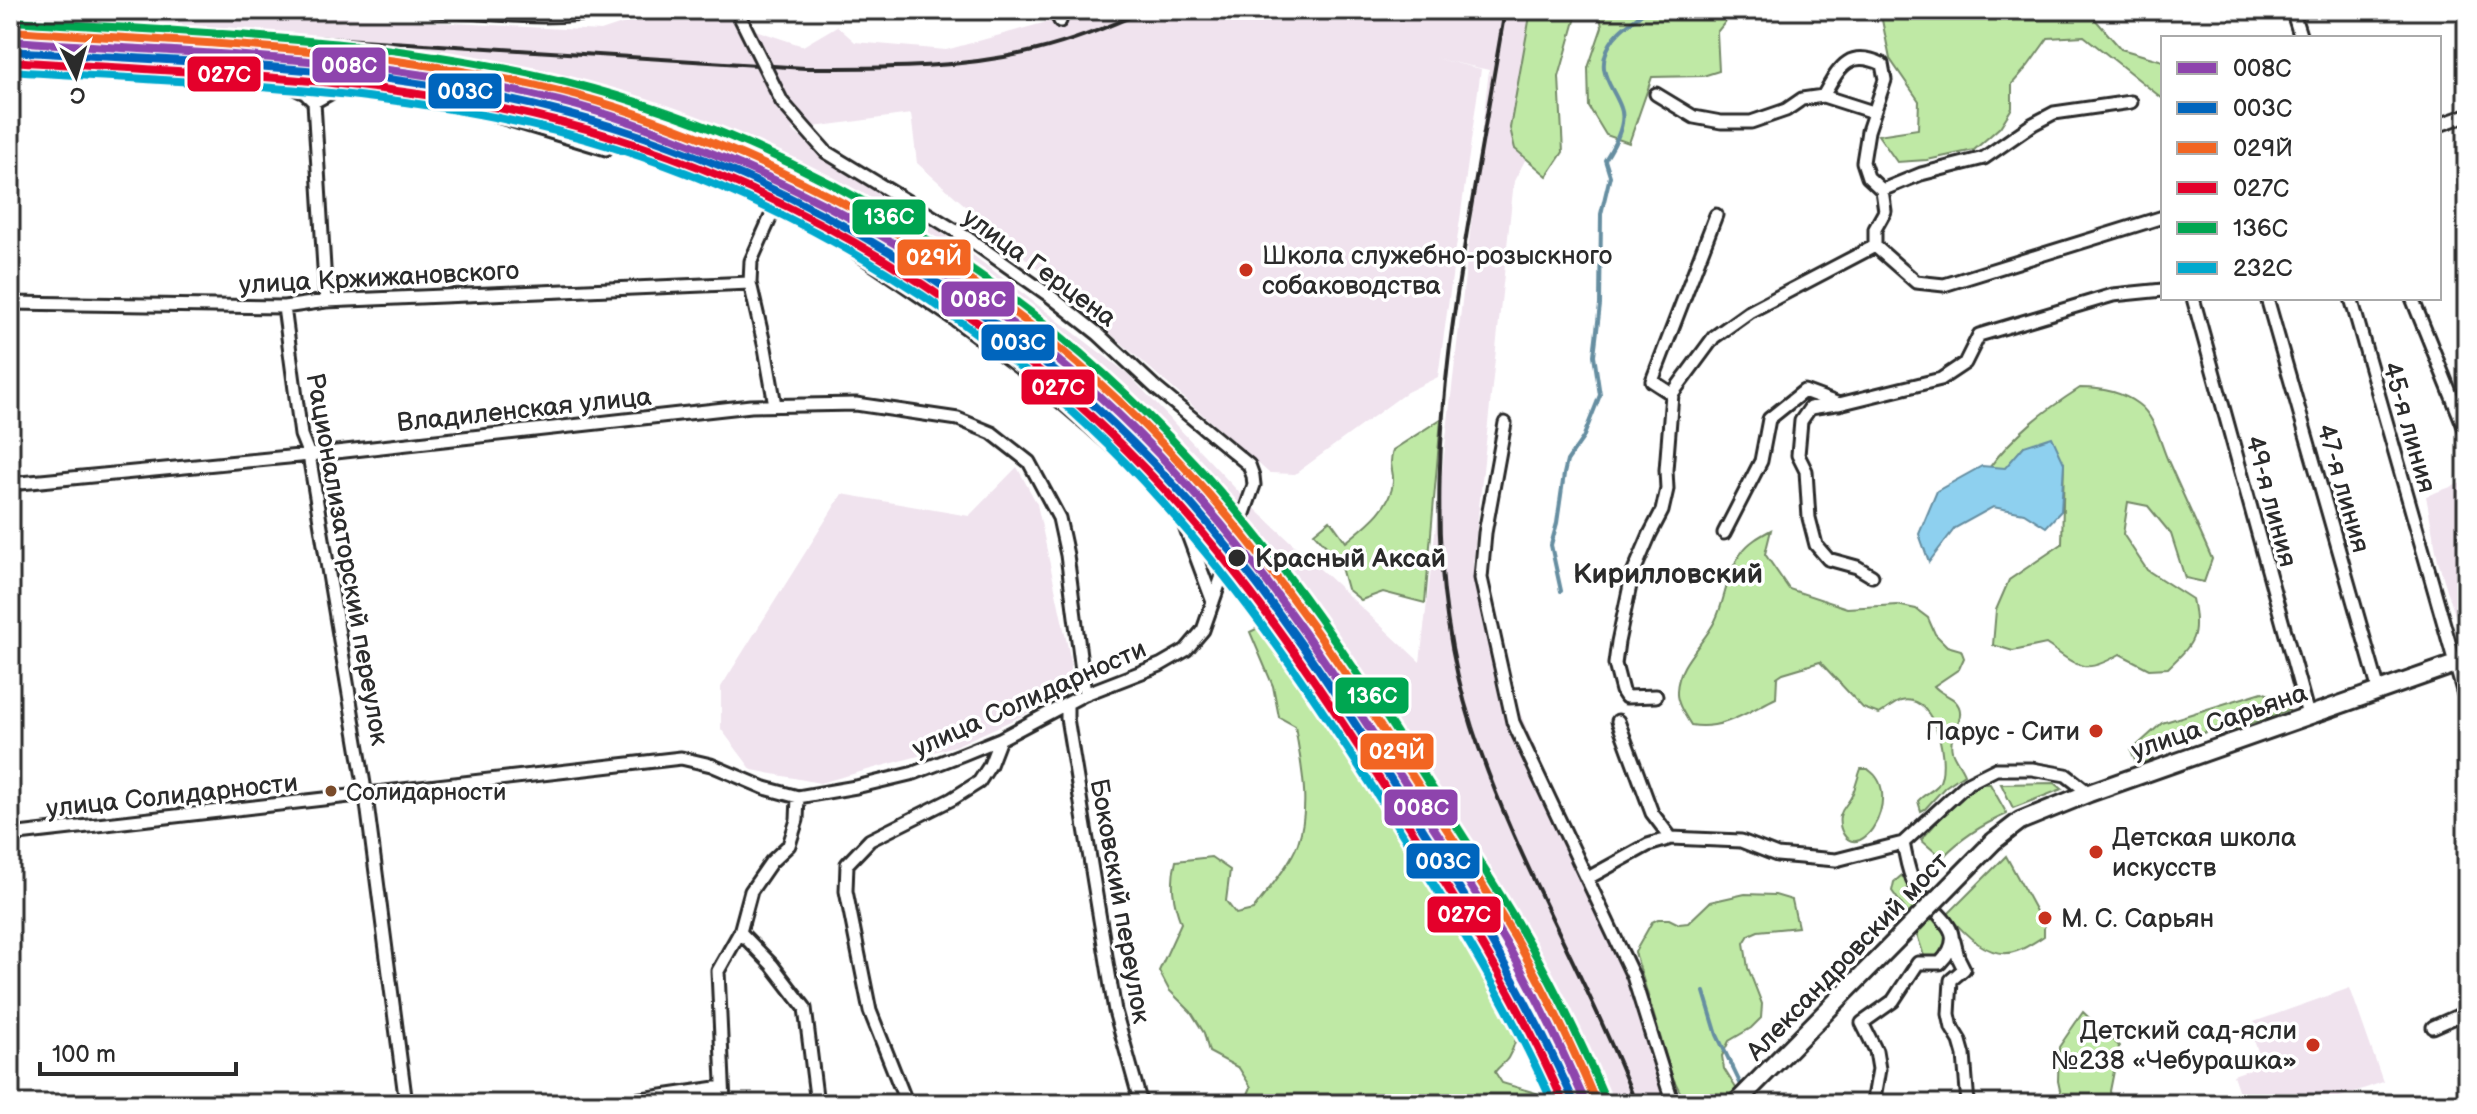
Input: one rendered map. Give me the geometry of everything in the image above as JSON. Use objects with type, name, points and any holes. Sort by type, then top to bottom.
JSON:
[{"type":"main road","name":"улица Сарьяна","points":[[1994,841],[2020,821],[2089,793],[2460,662]]},
{"type":"main road","name":"Александровский мост","points":[[1735,1104],[1994,841]]},
{"type":"street","points":[[435,10],[537,18],[581,16],[610,10]]},
{"type":"street","points":[[2292,10],[2300,36]]},
{"type":"street","name":"улица Герцена","points":[[737,11],[782,102],[826,152],[969,239],[1050,296],[1249,465],[1254,485],[1213,602]]},
{"type":"street","points":[[10,56],[101,72],[160,72],[292,87],[305,93],[314,102],[326,301]]},
{"type":"street","points":[[1823,96],[1840,67],[1856,57],[1882,64],[1885,80],[1873,112],[1863,162],[1868,177],[1882,190],[1885,211],[1875,229],[1875,246],[1916,282],[1944,285],[2161,218]]},
{"type":"street","points":[[314,102],[336,90],[353,90],[484,112],[606,149]]},
{"type":"street","points":[[1656,94],[1694,117],[1721,122],[1751,122],[1786,110],[1802,99],[1823,96],[1873,112]]},
{"type":"street","points":[[1882,190],[1921,174],[1984,158],[2054,113],[2131,102]]},
{"type":"street","points":[[2441,124],[2467,115]]},
{"type":"street","points":[[775,405],[750,283],[751,261],[772,214],[782,211],[829,234],[957,321],[1032,377],[1163,493],[1184,524],[1213,602]]},
{"type":"street","points":[[1672,394],[1652,381],[1716,215]]},
{"type":"street","points":[[1656,696],[1626,697],[1615,664],[1632,576],[1662,511],[1667,489],[1672,394],[1714,337],[1749,312],[1875,246]]},
{"type":"street","name":"улица Кржижановского","points":[[10,303],[284,307],[326,301],[750,283]]},
{"type":"street","points":[[1872,576],[1857,567],[1828,559],[1816,545],[1809,518],[1806,471],[1798,455],[1801,421],[1810,408],[1941,379],[1965,363],[1979,335],[2113,295],[2161,290]]},
{"type":"street","name":"49-я линия","points":[[2194,300],[2308,715]]},
{"type":"street","name":"47-я линия","points":[[2268,300],[2379,691]]},
{"type":"street","name":"45-я линия","points":[[2352,300],[2405,492],[2460,662],[2467,705]]},
{"type":"street","points":[[2413,300],[2467,434]]},
{"type":"street","name":"Рационализаторский переулок","points":[[284,307],[301,435],[309,455],[366,796],[406,1104]]},
{"type":"street","points":[[1724,533],[1761,461],[1769,419],[1804,391],[1839,404]]},
{"type":"street","name":"Владиленская улица","points":[[10,484],[775,405],[856,404],[958,419],[992,433],[1029,462],[1059,518],[1067,555],[1085,694]]},
{"type":"street","points":[[1505,423],[1485,533],[1481,578],[1513,722],[1633,976],[1673,1104]]},
{"type":"street","name":"улица Солидарности","points":[[10,835],[681,758],[711,765],[765,788],[798,797],[856,787],[914,773],[1000,739],[1085,694],[1160,665],[1186,650],[1203,630],[1213,602]]},
{"type":"street","name":"Боковский переулок","points":[[1067,705],[1113,996],[1132,1079],[1141,1104]]},
{"type":"street","points":[[1618,721],[1652,813],[1671,838]]},
{"type":"street","points":[[907,1104],[870,1011],[846,891],[847,864],[870,840],[979,782],[990,765],[1000,739]]},
{"type":"street","points":[[1588,878],[1648,845],[1671,838],[1741,841],[1777,855],[1813,860],[1836,860],[1903,843],[1968,783],[1996,769],[2032,769],[2066,775],[2089,793]]},
{"type":"street","points":[[724,1104],[718,971],[740,932],[751,891],[771,862],[789,845],[797,820],[798,797]]},
{"type":"street","points":[[1903,843],[1915,886],[1948,925],[1964,969],[1951,980],[1949,1014],[1964,1055],[1968,1104]]},
{"type":"street","points":[[740,932],[772,965],[805,1008],[817,1104]]},
{"type":"street","points":[[1873,1104],[1879,1069],[1876,1051],[1862,1023],[1893,1001],[1918,963],[1940,963],[1950,952],[1953,935]]},
{"type":"street","points":[[2433,1027],[2467,1012]]},
{"type":"street","points":[[608,1104],[723,1087]]},
{"type":"shaded area","points":[[10,10],[215,10],[601,31],[664,10],[709,10],[749,28],[803,46],[837,26],[855,42],[946,50],[1054,20],[1118,15],[1127,10],[1574,10],[1551,112],[1514,181],[1473,564],[1483,628],[1621,945],[1675,1104],[1554,1104],[1523,1022],[1374,793],[1225,578],[1086,425],[927,298],[768,202],[661,152],[407,97],[10,62]],"holes":[[[1433,58],[1489,70],[1420,662],[1250,504],[1128,374],[965,249],[791,130],[911,114],[917,163],[1269,473],[1295,474],[1407,392],[1438,377],[1481,69]]]},
{"type":"shaded area","points":[[1017,467],[1037,504],[1071,662],[1071,682],[1024,715],[955,746],[820,783],[752,770],[721,729],[721,687],[842,494],[969,516]]},
{"type":"shaded area","points":[[2467,481],[2467,629],[2460,631],[2438,561],[2426,496]]},
{"type":"shaded area","name":"Детский сад-ясли №238 «Чебурашка»","points":[[2350,988],[2383,1082],[2320,1104],[2243,1104],[2233,1075],[2263,1065],[2248,1024]]},
{"type":"green space","points":[[1531,10],[1578,10],[1559,77],[1563,152],[1547,176],[1515,149],[1510,128]]},
{"type":"green space","points":[[1599,10],[1735,10],[1717,32],[1719,71],[1703,76],[1652,77],[1629,143],[1606,135],[1589,107],[1588,68],[1602,27]]},
{"type":"green space","points":[[1877,10],[2087,10],[2121,49],[2161,60],[2161,97],[2084,36],[2048,38],[2012,84],[2012,108],[2000,127],[1974,150],[1927,160],[1897,162],[1878,135],[1918,129],[1919,101],[1890,59],[1881,15]]},
{"type":"green space","points":[[2080,388],[2118,393],[2144,409],[2153,423],[2212,559],[2204,582],[2185,578],[2171,534],[2148,506],[2128,502],[2123,534],[2147,570],[2192,599],[2195,622],[2193,638],[2168,668],[2149,669],[2120,654],[2097,665],[2081,666],[2046,644],[2013,651],[1993,645],[1996,610],[2009,580],[2062,544],[2064,463],[2024,446],[2005,469],[1989,468],[2030,424]]},
{"type":"green space","points":[[1441,419],[1425,603],[1383,592],[1361,600],[1347,589],[1339,560],[1314,533],[1330,520],[1346,542],[1368,523],[1382,508],[1391,491],[1393,450]]},
{"type":"green space","points":[[1771,530],[1765,554],[1789,589],[1847,608],[1897,605],[1916,609],[1928,618],[1935,634],[1947,646],[1961,650],[1964,658],[1959,669],[1934,686],[1959,707],[1959,719],[1951,744],[1964,774],[1945,787],[1925,809],[1921,811],[1918,801],[1938,785],[1943,763],[1938,733],[1932,719],[1924,708],[1913,701],[1898,702],[1879,714],[1863,708],[1820,662],[1783,673],[1777,677],[1776,698],[1724,723],[1691,725],[1679,704],[1678,681],[1686,663],[1715,621],[1737,560],[1748,545]]},
{"type":"green space","points":[[1274,620],[1384,762],[1509,977],[1517,1007],[1518,1028],[1508,1058],[1495,1072],[1502,1083],[1549,1097],[1556,1104],[1517,1104],[1493,1097],[1483,1104],[1244,1104],[1251,1087],[1239,1068],[1209,1052],[1204,1033],[1191,1012],[1169,990],[1159,971],[1181,923],[1173,892],[1176,861],[1211,857],[1230,870],[1226,901],[1236,914],[1253,910],[1284,869],[1302,829],[1304,799],[1295,726],[1279,717],[1273,686],[1250,632]]},
{"type":"green space","points":[[2262,692],[2282,700],[2289,710],[2234,730],[2231,722],[2150,754],[2152,760],[2137,765],[2131,751],[2162,723]]},
{"type":"green space","points":[[1861,769],[1868,769],[1876,777],[1882,803],[1872,829],[1855,841],[1844,834],[1840,816],[1852,796]]},
{"type":"green space","points":[[2055,783],[2062,789],[2013,808],[2001,784]]},
{"type":"green space","points":[[1979,784],[1990,784],[2007,814],[1972,833],[1942,858],[1921,840],[1961,795]]},
{"type":"green space","points":[[2006,856],[2044,926],[2044,936],[2020,950],[2007,953],[1987,949],[1961,929],[1948,914]]},
{"type":"green space","points":[[1901,876],[1906,878],[1915,898],[1946,935],[1944,951],[1937,956],[1924,956],[1912,919],[1892,891],[1894,882]]},
{"type":"green space","points":[[1745,894],[1775,895],[1792,900],[1798,927],[1758,931],[1749,935],[1744,943],[1748,968],[1762,1004],[1761,1018],[1729,1041],[1722,1056],[1724,1069],[1746,1104],[1686,1104],[1672,1076],[1635,952],[1652,922],[1669,919],[1679,924],[1688,923],[1710,902]]},
{"type":"green space","points":[[2083,1012],[2119,1046],[2110,1091],[2113,1104],[2063,1104],[2058,1081],[2059,1047]]},
{"type":"water","points":[[2052,437],[2064,463],[2061,511],[2046,527],[2024,513],[1993,507],[1955,528],[1929,562],[1919,534],[1937,491],[1982,466],[2005,468],[2024,446]]},
{"type":"waterway","points":[[1561,591],[1551,545],[1564,474],[1567,461],[1583,438],[1600,395],[1594,355],[1600,305],[1601,214],[1610,176],[1605,160],[1616,142],[1622,121],[1621,108],[1606,78],[1604,63],[1613,39],[1645,10]]},
{"type":"waterway","points":[[1704,992],[1717,1035],[1742,1087]]},
{"type":"railway","points":[[10,18],[805,68],[863,68],[950,64],[1008,56],[1079,38],[1146,10]]},
{"type":"railway","points":[[1505,10],[1449,350],[1440,477],[1440,540],[1445,603],[1455,665],[1489,776],[1636,1104]]},
{"type":"transit line","name":"136С","points":[[11,21],[360,46],[498,67],[566,82],[655,108],[742,142],[827,182],[908,228],[986,279],[1060,336],[1130,398],[1228,501],[1289,577],[1374,698],[1502,898],[1558,996],[1604,1096]]},
{"type":"transit line","name":"029Й","points":[[11,31],[357,56],[495,77],[583,97],[681,130],[785,174],[912,243],[972,282],[1085,370],[1138,419],[1188,471],[1281,584],[1366,704],[1506,923],[1549,1001],[1595,1100]]},
{"type":"transit line","name":"008С","points":[[10,41],[355,66],[492,86],[579,106],[676,139],[780,183],[844,215],[966,290],[1023,332],[1131,426],[1181,478],[1274,591],[1358,710],[1497,928],[1540,1005],[1586,1104]]},
{"type":"transit line","name":"003С","points":[[10,51],[359,75],[497,97],[565,113],[651,139],[735,172],[817,211],[895,255],[970,305],[1042,360],[1109,420],[1173,484],[1265,595],[1348,714],[1472,908],[1516,984],[1575,1104]]},
{"type":"transit line","name":"027С","points":[[10,61],[217,73],[356,86],[424,95],[560,122],[646,148],[729,180],[810,218],[888,262],[963,312],[1034,366],[1101,425],[1196,525],[1256,600],[1339,717],[1461,909],[1526,1024],[1564,1104]]},
{"type":"transit line","name":"232C","points":[[10,71],[216,83],[353,95],[489,116],[556,131],[642,157],[726,189],[807,228],[886,272],[961,322],[1033,378],[1100,438],[1162,502],[1252,612],[1334,729],[1454,917],[1516,1027],[1553,1104]]},
{"type":"place","name":"Школа служебно-розыскного собаководства","points":[[1246,270]]},
{"type":"place","name":"Красный Аксай","points":[[1237,558]]},
{"type":"place","name":"Парус - Сити","points":[[2096,731]]},
{"type":"place","name":"Солидарности","points":[[331,791]]},
{"type":"place","name":"Детская школа искусств","points":[[2096,852]]},
{"type":"place","name":"М. С. Сарьян","points":[[2045,918]]},
{"type":"place","name":"Детский сад-ясли №238 «Чебурашка»","points":[[2313,1045]]},
{"type":"district","name":"Кирилловский","points":[[1668,573]]}]
